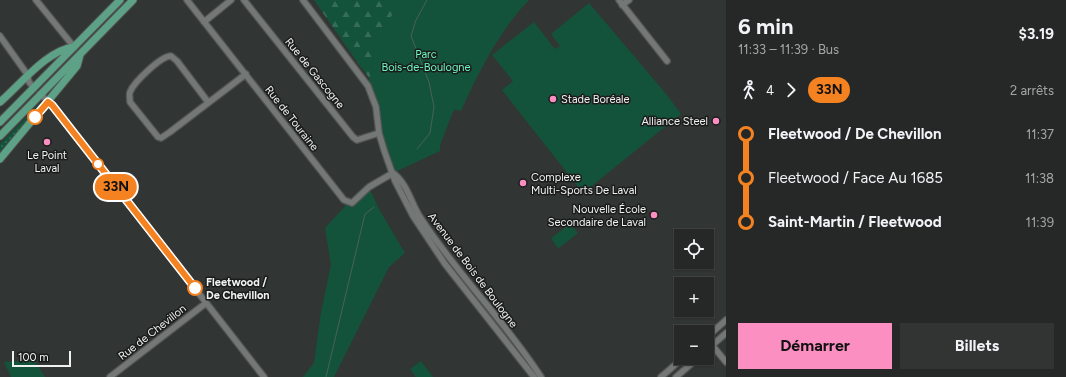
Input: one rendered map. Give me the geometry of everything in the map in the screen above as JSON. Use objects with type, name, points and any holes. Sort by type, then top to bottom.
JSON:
[{"type":"main road","points":[[0,122],[120,0]]},
{"type":"main road","points":[[0,136],[133,0]]},
{"type":"main road","points":[[0,102],[54,54],[64,48],[74,47]]},
{"type":"main road","points":[[0,159],[77,66],[81,53]]},
{"type":"street","points":[[36,0],[74,47]]},
{"type":"street","name":"Rue de Touraine","points":[[187,0],[344,200],[352,202],[369,187],[394,174]]},
{"type":"street","points":[[204,22],[231,0]]},
{"type":"street","name":"Rue de Gascogne","points":[[244,0],[353,137],[357,140],[379,133]]},
{"type":"street","name":"Avenue de Bois de Boulogne","points":[[303,0],[368,86],[375,101],[379,133],[394,174],[395,181],[422,231],[445,264],[534,377]]},
{"type":"street","points":[[629,0],[621,3],[667,61]]},
{"type":"street","points":[[0,36],[27,77],[28,82],[34,88]]},
{"type":"street","points":[[208,102],[171,56],[165,56],[155,64],[130,92],[130,102],[158,137],[161,138],[246,74]]},
{"type":"street","points":[[40,94],[48,102],[264,377]]},
{"type":"street","name":"Avenue de Bois de Boulogne","points":[[394,174],[400,178],[420,216],[436,240],[541,377]]},
{"type":"street","name":"Rue de Chevillon","points":[[110,377],[206,303]]},
{"type":"street","points":[[714,331],[726,320]]},
{"type":"street","points":[[714,344],[726,333]]},
{"type":"street","points":[[714,348],[726,362]]},
{"type":"street","points":[[661,377],[675,365]]},
{"type":"street","points":[[676,377],[690,365]]},
{"type":"green space","points":[[314,0],[424,0],[464,97],[431,143],[382,94],[360,66]]},
{"type":"green space","name":"Parc Bois-de-Boulogne","points":[[401,0],[529,0],[508,25],[490,52],[461,111],[454,109],[440,145],[440,151],[393,173],[368,86],[376,42]]},
{"type":"green space","points":[[589,3],[667,95],[681,114],[583,193],[502,90],[513,81],[492,55],[534,22],[555,49],[560,46],[551,34]]},
{"type":"green space","points":[[41,102],[42,104],[0,153],[0,144]]},
{"type":"green space","points":[[369,187],[379,209],[405,253],[389,267],[334,377],[303,377],[314,363],[321,312],[331,265],[325,228],[348,203]]},
{"type":"green space","points":[[570,224],[578,233],[559,248],[557,247],[551,238]]},
{"type":"green space","points":[[34,360],[45,377],[11,377],[4,362]]},
{"type":"green space","points":[[421,361],[433,377],[416,377],[410,369]]},
{"type":"waterway","points":[[417,149],[430,133],[434,107],[429,82],[411,36],[416,20],[427,0]]},
{"type":"waterway","points":[[326,377],[365,214],[374,207]]},
{"type":"bus line","name":"33N","points":[[35,117],[48,102],[52,105],[195,288]]},
{"type":"place","name":"Stade Boréale","points":[[553,99]]},
{"type":"place","name":"Alliance Steel","points":[[716,121]]},
{"type":"place","name":"Le Point Laval","points":[[47,142]]},
{"type":"place","name":"Complexe Multi-Sports De Laval","points":[[523,183]]},
{"type":"place","name":"Nouvelle École Secondaire de Laval","points":[[654,215]]},
{"type":"place","name":"Fleetwood / De Chevillon","points":[[195,288]]}]
